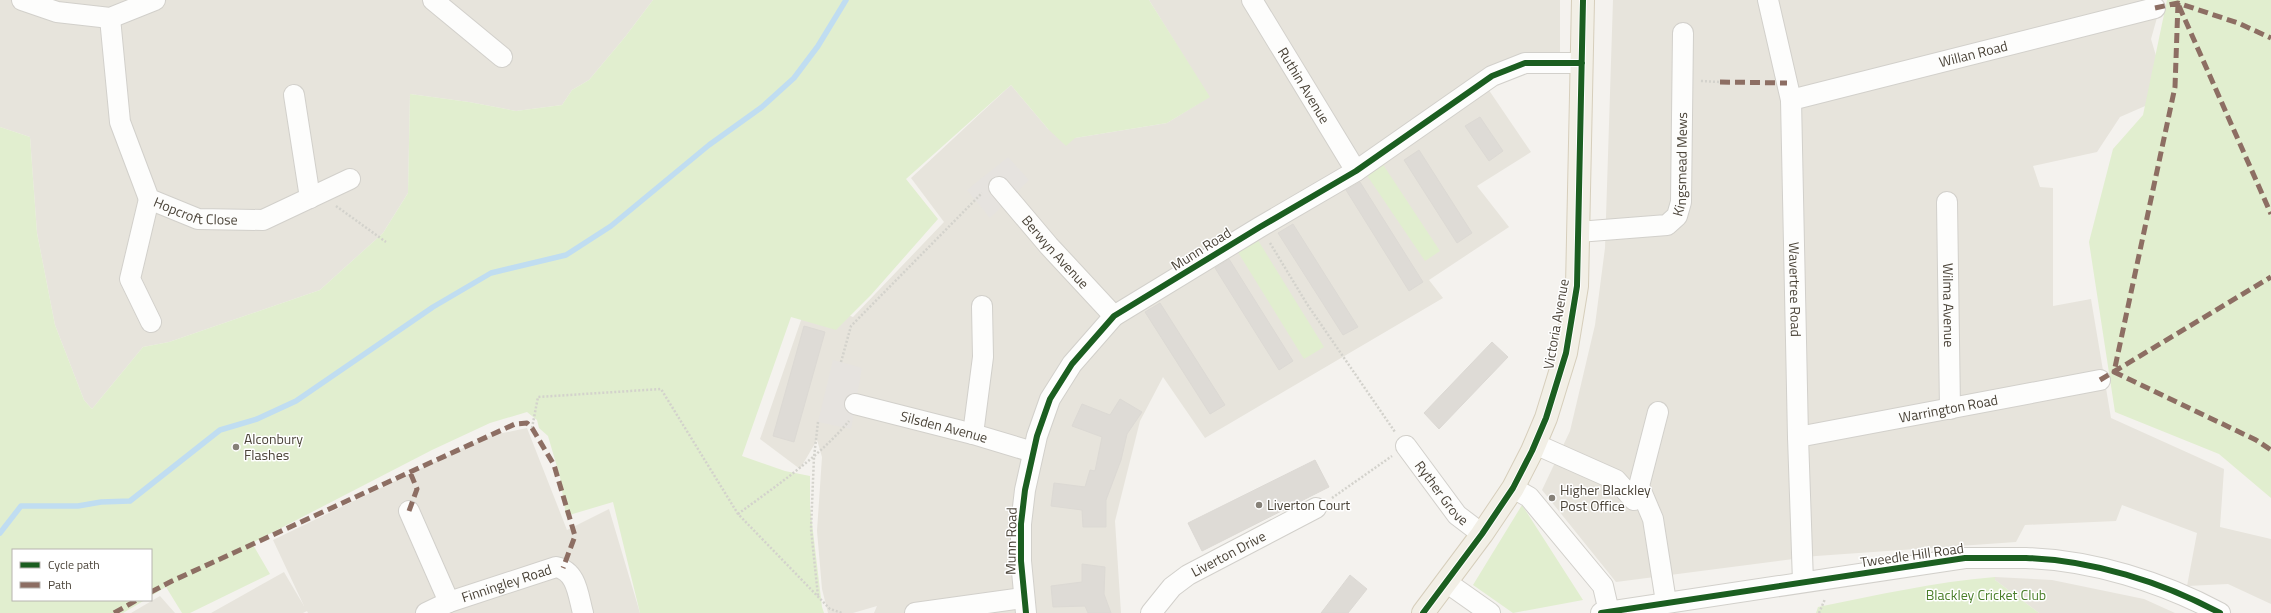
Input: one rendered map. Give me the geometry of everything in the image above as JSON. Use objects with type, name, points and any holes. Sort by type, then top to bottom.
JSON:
[{"type":"main road","name":"Victoria Avenue","points":[[1423,613],[1482,534],[1513,488],[1535,444],[1559,378],[1566,353],[1577,286],[1583,0]]},
{"type":"street","points":[[22,0],[57,12],[110,18],[154,0]]},
{"type":"street","points":[[433,0],[485,33],[502,57]]},
{"type":"street","name":"Ruthin Avenue","points":[[1252,0],[1356,171]]},
{"type":"street","name":"Wavertree Road","points":[[1768,0],[1791,100],[1798,437],[1803,582]]},
{"type":"street","name":"Willan Road","points":[[1791,100],[2155,8]]},
{"type":"street","name":"Hopcroft Close","points":[[110,18],[120,122],[149,199],[198,219],[263,220],[350,179]]},
{"type":"street","name":"Kingsmead Mews","points":[[1578,232],[1667,225],[1677,216],[1681,202],[1684,33]]},
{"type":"street","name":"Munn Road","points":[[1025,605],[1021,524],[1025,490],[1033,452],[1050,400],[1085,346],[1114,316],[1260,226],[1356,171],[1492,76],[1509,68],[1525,63],[1582,63]]},
{"type":"street","points":[[294,95],[314,196]]},
{"type":"street","name":"Berwyn Avenue","points":[[998,187],[1049,246],[1114,316]]},
{"type":"street","points":[[149,199],[130,279],[151,322]]},
{"type":"street","name":"Wilma Avenue","points":[[1947,202],[1950,409]]},
{"type":"street","points":[[973,434],[983,358],[982,306]]},
{"type":"street","name":"Warrington Road","points":[[1798,437],[2100,380]]},
{"type":"street","name":"Silsden Avenue","points":[[855,404],[973,434],[1033,452]]},
{"type":"street","points":[[1658,412],[1639,486],[1653,519],[1666,602]]},
{"type":"street","points":[[1535,444],[1616,480],[1634,500],[1642,495]]},
{"type":"street","name":"Ryther Grove","points":[[1406,446],[1458,515],[1482,534]]},
{"type":"street","points":[[1513,488],[1529,497],[1603,586],[1605,612]]},
{"type":"street","name":"Liverton Drive","points":[[1151,613],[1172,587],[1188,575],[1316,508]]},
{"type":"street","points":[[409,511],[449,602]]},
{"type":"street","name":"Tweedle Hill Road","points":[[1605,612],[1965,558],[2026,558],[2079,564],[2126,575],[2186,597],[2220,613]]},
{"type":"street","name":"Finningley Road","points":[[426,613],[449,602],[556,567],[564,568],[573,576],[583,613]]},
{"type":"street","points":[[1446,582],[1490,613]]},
{"type":"street","points":[[915,613],[1025,605]]},
{"type":"path","points":[[841,362],[851,326],[989,186],[998,187]]},
{"type":"path","points":[[314,196],[386,242]]},
{"type":"path","points":[[1260,226],[1307,304],[1406,446],[1316,508]]},
{"type":"path","points":[[532,428],[538,397],[661,388],[738,514],[830,609],[842,613]]},
{"type":"path","points":[[818,422],[814,457],[811,529],[818,597]]},
{"type":"path","points":[[738,514],[814,457],[834,439]]},
{"type":"shaded area","points":[[0,0],[653,0],[625,37],[589,80],[572,90],[562,105],[516,111],[469,102],[410,94],[408,193],[383,233],[320,290],[169,342],[143,347],[92,409],[84,400],[55,325],[37,233],[30,137],[0,127]]},
{"type":"shaded area","points":[[1149,0],[1560,0],[1560,54],[1480,77],[1531,152],[1477,186],[1509,227],[1429,280],[1443,298],[1205,438],[1163,377],[1140,421],[1115,521],[1121,613],[874,613],[877,606],[853,613],[828,613],[822,589],[817,531],[822,457],[817,440],[800,469],[760,439],[808,300],[853,317],[944,222],[911,178],[1011,85],[1048,129],[1075,138],[1167,123],[1209,97]]},
{"type":"shaded area","points":[[1613,0],[2162,0],[2151,39],[2168,96],[2120,117],[2097,152],[2033,166],[2040,187],[2053,188],[2053,306],[2091,299],[2111,418],[2224,469],[2220,527],[2271,539],[2271,604],[2228,584],[2187,586],[2197,533],[2122,505],[2116,521],[2025,525],[2016,542],[1816,556],[1616,582],[1542,490],[1570,431],[1595,325],[1605,248]]},
{"type":"shaded area","points":[[1008,157],[1029,180],[990,218],[967,190]]},
{"type":"shaded area","points":[[833,360],[862,368],[851,429],[818,422]]},
{"type":"shaded area","points":[[527,428],[567,530],[609,509],[640,613],[308,613],[307,611],[303,613],[211,613],[284,572],[304,606],[273,540],[488,436]]},
{"type":"shaded area","points":[[1995,577],[2052,580],[2144,599],[2175,613],[2039,613],[1995,580]]},
{"type":"shaded area","points":[[160,596],[175,613],[131,613]]},
{"type":"green space","points":[[653,0],[1149,0],[1210,97],[1167,123],[1075,138],[1066,146],[1048,129],[1011,85],[906,179],[938,219],[871,295],[836,330],[791,317],[742,456],[785,471],[810,476],[810,506],[822,607],[824,613],[640,613],[613,502],[566,516],[560,477],[548,436],[539,428],[537,420],[527,412],[490,423],[432,450],[252,543],[270,574],[190,613],[182,613],[166,587],[152,595],[152,549],[12,549],[12,601],[143,601],[123,613],[0,613],[0,127],[30,137],[37,233],[55,325],[84,400],[92,409],[143,347],[169,342],[320,290],[383,233],[408,193],[410,94],[469,102],[516,111],[562,105],[572,90],[589,80],[625,37]]},
{"type":"green space","points":[[2167,0],[2271,0],[2271,498],[2219,454],[2115,412],[2089,242],[2113,149],[2143,115]]},
{"type":"green space","points":[[1380,160],[1440,251],[1425,261],[1364,171]]},
{"type":"green space","points":[[1256,237],[1324,347],[1304,359],[1236,249]]},
{"type":"green space","points":[[1522,505],[1583,600],[1513,613],[1473,585]]},
{"type":"green space","name":"Blackley Cricket Club","points":[[1995,577],[1995,580],[2039,613],[1816,613],[1818,607],[1862,598],[1928,586]]},
{"type":"building","points":[[1480,117],[1503,151],[1489,161],[1465,126]]},
{"type":"building","points":[[1419,150],[1472,233],[1457,243],[1404,160]]},
{"type":"building","points":[[1360,182],[1423,282],[1409,291],[1346,190]]},
{"type":"building","points":[[1293,224],[1358,327],[1343,335],[1278,233]]},
{"type":"building","points":[[1229,259],[1293,361],[1279,370],[1215,268]]},
{"type":"building","points":[[1160,303],[1225,405],[1210,414],[1145,312]]},
{"type":"building","points":[[804,326],[825,332],[794,442],[773,436]]},
{"type":"building","points":[[1492,342],[1508,357],[1439,429],[1424,413]]},
{"type":"building","points":[[1120,399],[1142,412],[1127,434],[1121,460],[1106,500],[1106,527],[1083,527],[1082,510],[1051,506],[1054,483],[1085,487],[1090,470],[1095,471],[1102,437],[1072,426],[1082,404],[1110,415]]},
{"type":"building","name":"Liverton Court","points":[[1315,460],[1329,487],[1202,551],[1188,523]]},
{"type":"building","points":[[1082,564],[1105,567],[1104,594],[1111,613],[1088,613],[1085,606],[1053,607],[1051,586],[1082,582]]},
{"type":"building","points":[[1350,575],[1367,589],[1348,613],[1321,613]]},
{"type":"waterway","points":[[0,533],[21,506],[78,506],[101,502],[130,501],[220,430],[257,419],[296,401],[433,307],[491,273],[566,255],[611,226],[709,145],[762,107],[794,78],[818,46],[846,0]]},
{"type":"marked path","points":[[2178,3],[2175,87],[2114,372],[2256,440],[2271,450]]},
{"type":"marked path","points":[[2155,8],[2178,3],[2238,23],[2271,38]]},
{"type":"marked path","points":[[2179,6],[2271,214]]},
{"type":"marked path","points":[[1720,82],[1787,83]]},
{"type":"marked path","points":[[2100,380],[2271,277]]},
{"type":"marked path","points":[[152,591],[515,424],[527,423],[532,428],[554,465],[575,536],[563,568]]},
{"type":"marked path","points":[[409,511],[417,489],[410,472]]},
{"type":"marked path","points":[[114,613],[135,601]]},
{"type":"cycle path","points":[[1423,613],[1482,534],[1513,488],[1532,451],[1546,418],[1566,353],[1577,286],[1583,0]]},
{"type":"cycle path","points":[[1026,613],[1021,561],[1021,524],[1025,490],[1037,436],[1050,399],[1072,364],[1114,316],[1260,227],[1356,171],[1492,76],[1525,63],[1582,63]]},
{"type":"cycle path","points":[[1601,613],[1965,558],[2026,558],[2076,563],[2101,568],[2151,583],[2198,602],[2220,613]]},
{"type":"place","name":"Alconbury Flashes","points":[[236,447]]},
{"type":"place","name":"Higher Blackley Post Office","points":[[1552,498]]},
{"type":"place","name":"Liverton Court","points":[[1259,505]]}]
